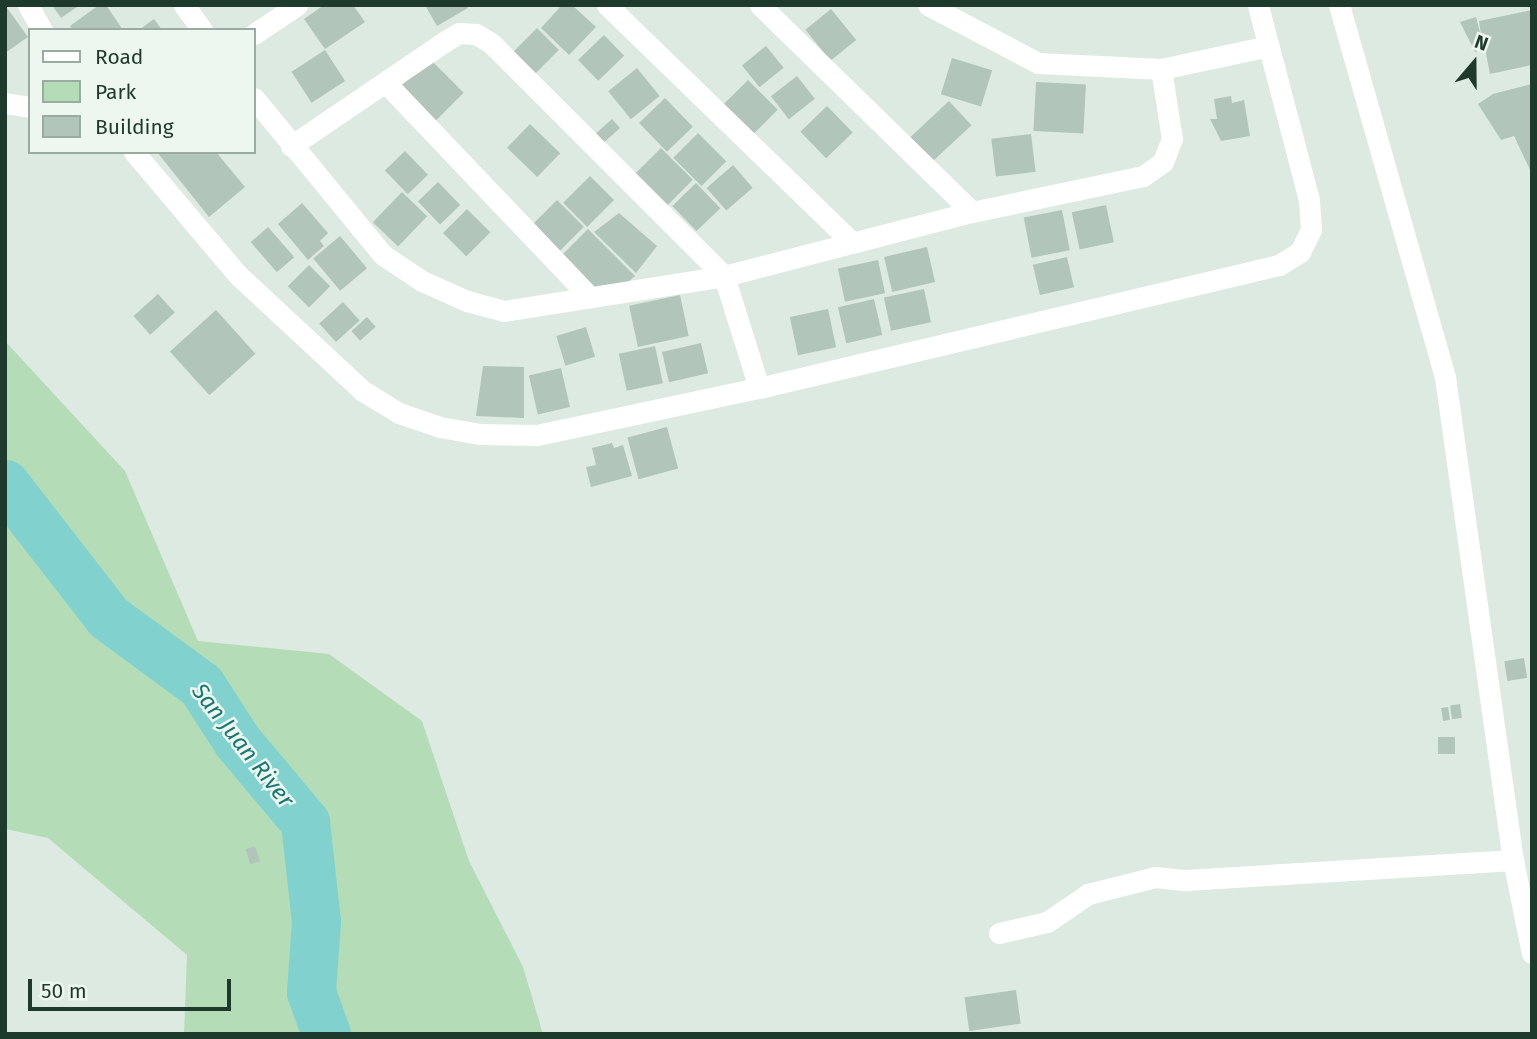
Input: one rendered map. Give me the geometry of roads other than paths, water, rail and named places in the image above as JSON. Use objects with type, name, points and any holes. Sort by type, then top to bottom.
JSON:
[{"type":"street","points":[[28,5],[42,28]]},
{"type":"street","points":[[184,5],[201,28]]},
{"type":"street","points":[[256,33],[297,5]]},
{"type":"street","points":[[607,5],[853,243]]},
{"type":"street","points":[[760,5],[972,212]]},
{"type":"street","points":[[928,5],[1038,63],[1161,69],[1269,46]]},
{"type":"street","points":[[136,154],[197,231],[280,319],[363,391],[399,413],[480,435],[537,435],[759,388],[1279,265],[1300,252],[1311,229],[1309,200],[1258,5]]},
{"type":"street","points":[[1339,5],[1445,377],[1513,860],[1532,953]]},
{"type":"street","points":[[291,146],[459,33],[476,34],[491,43],[724,275],[759,388]]},
{"type":"street","points":[[256,101],[383,255],[422,281],[467,301],[505,311],[724,275],[972,212],[1143,176],[1163,162],[1172,139],[1161,69]]},
{"type":"street","points":[[386,83],[590,297]]},
{"type":"street","points":[[5,103],[28,107]]},
{"type":"street","points":[[999,933],[1047,922],[1088,894],[1155,877],[1186,880],[1513,860]]},
{"type":"waterway","name":"San Juan River","points":[[5,484],[108,617],[201,685],[237,741],[305,822],[316,921],[311,992],[326,1034]]}]
